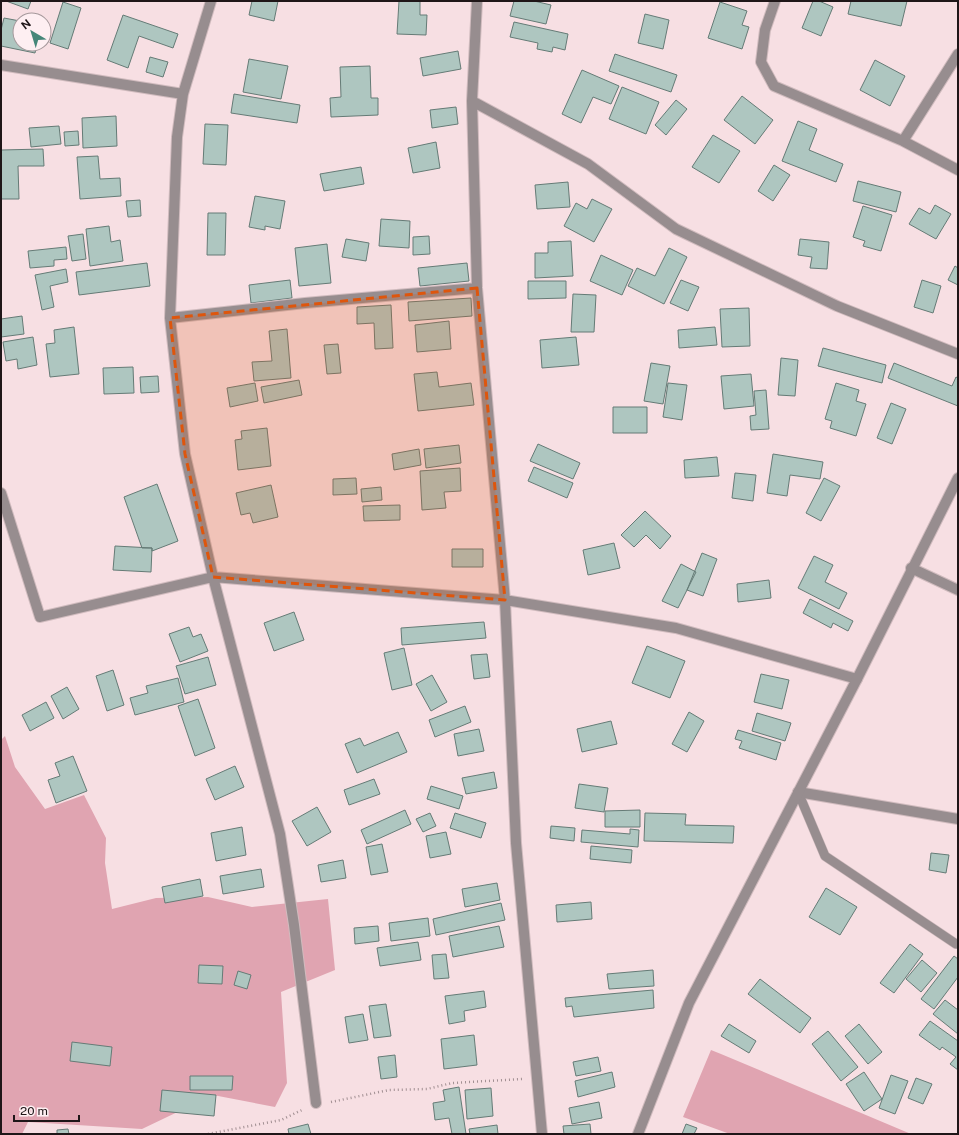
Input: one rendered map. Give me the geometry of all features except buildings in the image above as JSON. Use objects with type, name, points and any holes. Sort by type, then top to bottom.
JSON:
[{"type":"street","points":[[211,1],[183,94],[177,137],[170,318],[185,454],[213,577],[280,834],[294,925],[316,1103]]},
{"type":"street","points":[[478,1],[472,101],[478,288],[505,600],[516,843],[542,1134]]},
{"type":"street","points":[[775,1],[765,30],[761,62],[774,86],[903,141],[958,170]]},
{"type":"street","points":[[903,141],[958,54]]},
{"type":"street","points":[[1,65],[183,94]]},
{"type":"street","points":[[472,101],[588,164],[676,229],[837,306],[958,354]]},
{"type":"street","points":[[170,318],[305,303],[478,288]]},
{"type":"street","points":[[638,1134],[689,1003],[857,679],[911,568],[958,478]]},
{"type":"street","points":[[1,493],[40,617],[213,577],[505,600],[676,628],[857,679]]},
{"type":"street","points":[[911,568],[958,590]]},
{"type":"street","points":[[798,792],[958,819]]},
{"type":"lane","points":[[798,792],[825,856],[956,944]]},
{"type":"path","points":[[208,1134],[281,1120],[316,1103],[340,1101],[389,1090],[427,1089],[452,1083],[537,1078]]},
{"type":"highlighted area","points":[[477,288],[505,600],[213,577],[185,454],[170,318]]},
{"type":"shaded area","points":[[5,736],[15,767],[45,809],[84,795],[106,838],[105,863],[112,909],[156,898],[208,897],[252,907],[328,899],[335,970],[281,992],[287,1083],[275,1107],[213,1095],[142,1129],[28,1122],[22,1134],[1,1134],[1,740]]},
{"type":"shaded area","points":[[711,1050],[911,1134],[730,1134],[683,1117]]}]
